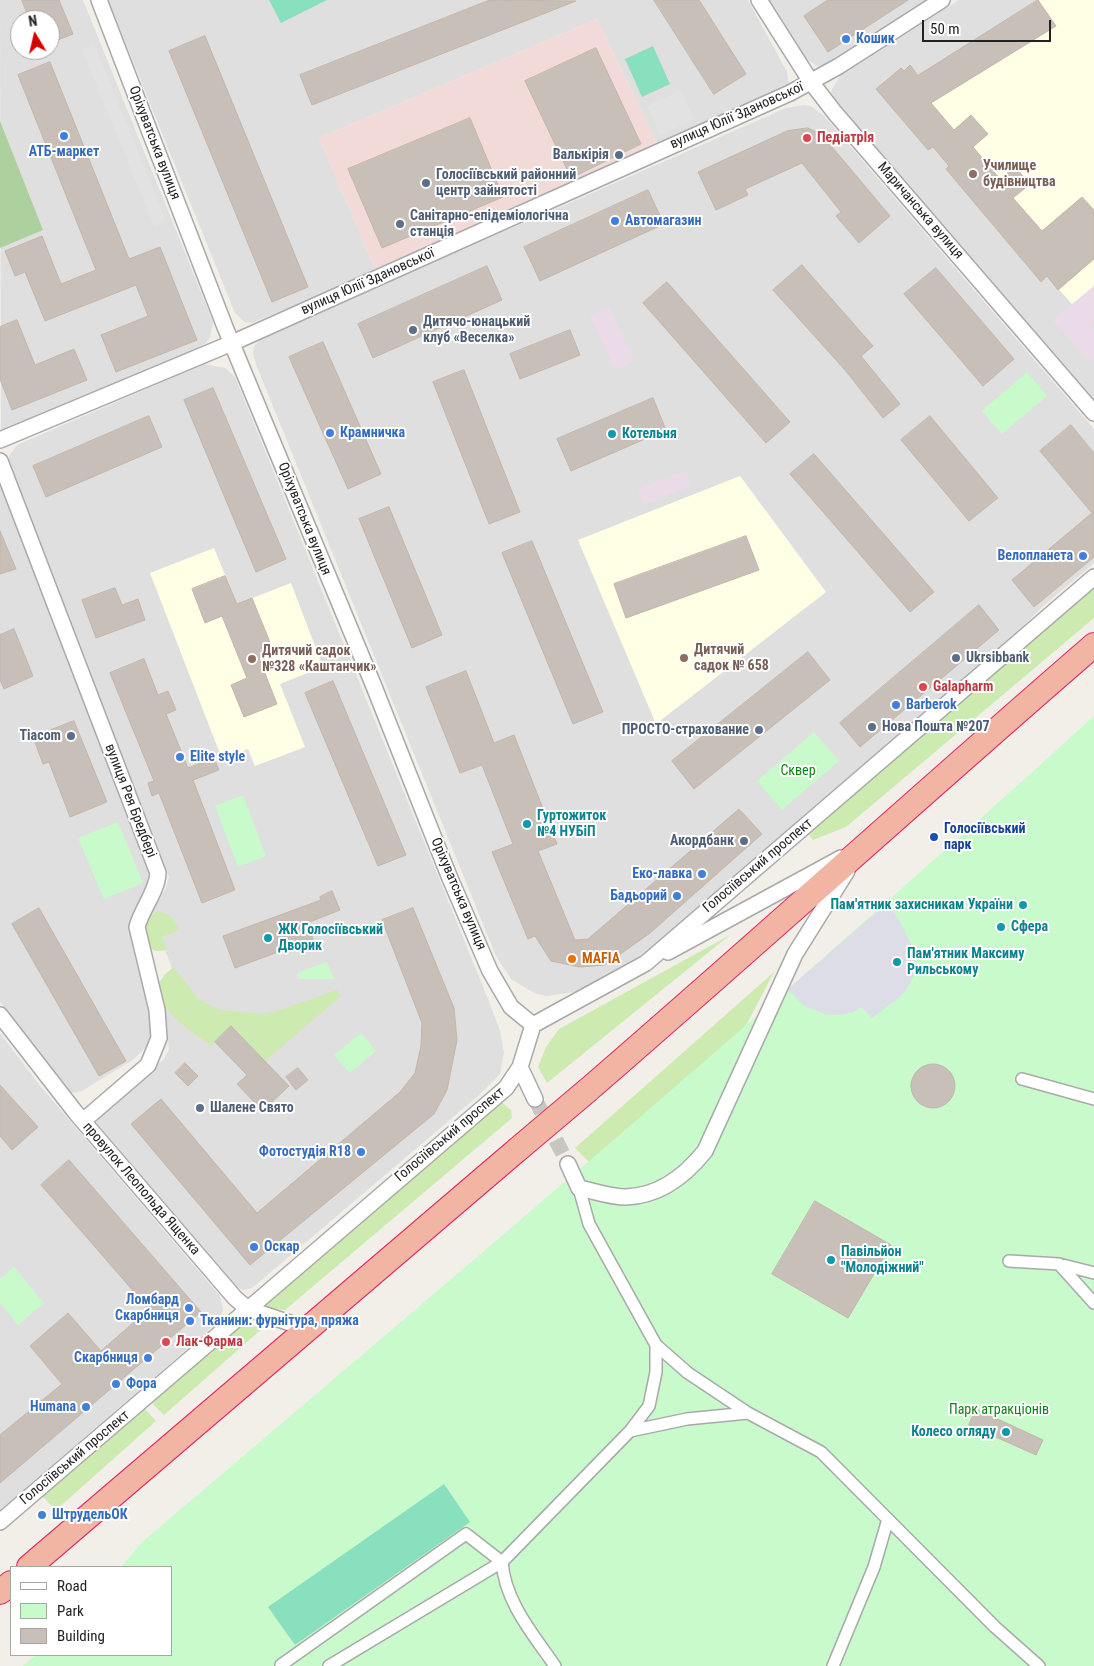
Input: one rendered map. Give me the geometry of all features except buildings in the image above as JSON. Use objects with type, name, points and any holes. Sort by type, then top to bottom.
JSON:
[{"type":"highway","points":[[30,1566],[588,1090],[795,910],[862,846],[1094,645]]},
{"type":"highway","points":[[0,1592],[10,1583]]},
{"type":"street","name":"Оріхуватська вулиця","points":[[99,0],[232,343],[373,684],[440,854],[490,971],[510,1007],[533,1025]]},
{"type":"street","name":"Маричанська вулиця","points":[[759,0],[811,82],[835,113],[1094,413]]},
{"type":"street","name":"вулиця Юлії Здановської","points":[[0,440],[232,343],[811,82],[942,0]]},
{"type":"street","name":"вулиця Рея Бредбері","points":[[0,461],[158,873],[157,883],[140,915],[137,927],[138,939],[157,1010],[159,1038],[148,1064],[83,1120]]},
{"type":"street","name":"Голосіївський проспект","points":[[0,1522],[506,1088],[520,1067],[533,1025],[646,963],[1094,577]]},
{"type":"street","points":[[646,963],[862,846]]},
{"type":"street","points":[[579,1188],[625,1197],[668,1185],[689,1172],[704,1151],[795,954],[862,846]]},
{"type":"street","name":"провулок Леопольда Ященка","points":[[0,1015],[83,1120],[236,1298],[248,1309],[308,1329]]},
{"type":"street","points":[[520,1067],[535,1099]]},
{"type":"street","points":[[1022,1079],[1094,1099]]},
{"type":"street","points":[[568,1164],[579,1188],[589,1224],[656,1345],[688,1373],[748,1413],[821,1452],[995,1627],[1039,1666]]},
{"type":"street","points":[[1009,1261],[1059,1264],[1094,1274]]},
{"type":"street","points":[[1059,1264],[1094,1303]]},
{"type":"street","points":[[329,1666],[502,1562],[630,1431],[649,1406],[656,1372],[656,1345]]},
{"type":"street","points":[[630,1431],[686,1419],[748,1413]]},
{"type":"street","points":[[833,1666],[874,1567],[888,1519]]},
{"type":"street","points":[[281,1665],[466,1534],[502,1562],[504,1579],[519,1615],[555,1666]]},
{"type":"shaded area","points":[[0,0],[83,0],[213,322],[210,337],[206,343],[192,352],[9,431],[1,431]]},
{"type":"shaded area","points":[[108,0],[748,0],[787,72],[789,86],[658,146],[597,19],[319,138],[376,271],[252,323],[245,322],[235,313]]},
{"type":"shaded area","points":[[769,0],[930,0],[827,66],[819,67],[807,60]]},
{"type":"shaded area","points":[[959,0],[1094,0],[1094,405],[831,96],[832,89],[840,76]]},
{"type":"shaded area","points":[[1038,0],[1094,0],[1094,286],[1072,304],[1047,276],[1041,282],[990,222],[993,219],[933,147],[928,150],[876,89],[901,68],[904,71],[910,65],[919,75]]},
{"type":"shaded area","points":[[597,19],[658,146],[376,271],[319,138]]},
{"type":"shaded area","points":[[94,44],[166,221],[154,226],[82,50]]},
{"type":"shaded area","points":[[681,90],[694,120],[660,135],[647,106]]},
{"type":"shaded area","points":[[803,105],[811,106],[824,116],[1094,429],[1094,563],[1042,607],[1002,648],[653,948],[576,992],[546,996],[534,993],[511,979],[496,956],[257,367],[253,354],[254,347],[261,338],[786,108]]},
{"type":"shaded area","points":[[1094,286],[1094,320],[1089,324],[1094,330],[1094,358],[1089,362],[1053,320]]},
{"type":"shaded area","points":[[609,307],[634,361],[615,370],[590,316]]},
{"type":"shaded area","points":[[204,364],[225,368],[235,377],[488,999],[500,1031],[504,1053],[500,1074],[478,1096],[252,1288],[243,1290],[237,1287],[97,1124],[96,1120],[101,1111],[163,1060],[169,1050],[166,1019],[159,982],[172,968],[165,950],[156,951],[147,916],[165,890],[169,877],[9,464],[9,456],[17,445]]},
{"type":"shaded area","points":[[685,471],[691,486],[644,504],[638,489]]},
{"type":"shaded area","name":"Дитячий садок № 658","points":[[740,476],[826,592],[656,724],[578,540]]},
{"type":"shaded area","points":[[0,485],[149,870],[147,886],[131,917],[129,928],[151,1017],[150,1039],[146,1047],[134,1059],[82,1091],[75,1093],[70,1092],[0,1002]]},
{"type":"shaded area","name":"Дитячий садок №328 «Каштанчик»","points":[[214,548],[237,604],[291,583],[323,667],[280,684],[305,747],[255,766],[248,749],[222,759],[150,573]]},
{"type":"shaded area","points":[[887,903],[899,920],[912,946],[915,962],[914,975],[900,997],[872,1018],[861,1007],[852,1013],[837,1015],[824,1014],[803,1005],[788,989]]},
{"type":"shaded area","points":[[0,1033],[41,1087],[220,1296],[223,1310],[219,1320],[202,1336],[0,1511]]},
{"type":"green space","points":[[269,0],[327,0],[281,23]]},
{"type":"green space","points":[[653,46],[670,84],[642,97],[625,59]]},
{"type":"green space","points":[[0,121],[43,230],[0,248]]},
{"type":"green space","points":[[1027,372],[1047,396],[1002,434],[982,411]]},
{"type":"green space","points":[[1094,587],[1094,618],[846,827],[813,840],[808,833]]},
{"type":"green space","name":"Парк атракціонів","points":[[1094,716],[1094,1666],[23,1666],[35,1656],[172,1656],[172,1566],[122,1566],[141,1543],[740,1030],[977,822]]},
{"type":"green space","name":"Сквер","points":[[814,732],[839,761],[782,810],[757,781]]},
{"type":"green space","points":[[243,795],[266,856],[238,867],[215,806]]},
{"type":"green space","points":[[118,822],[143,883],[104,899],[78,838]]},
{"type":"green space","points":[[156,912],[171,916],[179,930],[162,937],[167,950],[156,951],[148,947],[144,926],[147,916]]},
{"type":"green space","points":[[730,935],[547,1083],[538,1067],[546,1047],[559,1029]]},
{"type":"green space","points":[[327,962],[334,979],[300,979],[297,973]]},
{"type":"green space","points":[[174,967],[198,999],[220,1010],[263,1014],[337,990],[341,996],[265,1061],[232,1026],[211,1046],[168,1011],[161,1000],[159,989],[163,978]]},
{"type":"green space","points":[[774,972],[684,1144],[594,1167],[575,1148]]},
{"type":"green space","points":[[361,1033],[376,1051],[350,1073],[334,1055]]},
{"type":"green space","points":[[500,1101],[511,1110],[512,1118],[285,1310],[261,1307]]},
{"type":"green space","points":[[14,1267],[44,1303],[18,1325],[0,1303],[0,1279]]},
{"type":"green space","points":[[237,1326],[264,1327],[164,1415],[152,1403]]},
{"type":"green space","points":[[144,1408],[156,1421],[56,1510],[41,1495]]},
{"type":"green space","points":[[444,1484],[470,1522],[295,1645],[268,1607]]},
{"type":"tunnel","points":[[535,1099],[568,1164]]},
{"type":"place","name":"Кошик","points":[[846,39]]},
{"type":"place","name":"АТБ-маркет","points":[[64,136]]},
{"type":"place","name":"ПедіатрІя","points":[[807,138]]},
{"type":"place","name":"Валькірія","points":[[619,155]]},
{"type":"place","name":"Училище будівництва","points":[[973,174]]},
{"type":"place","name":"Голосіївський районний центр зайнятості","points":[[426,183]]},
{"type":"place","name":"Автомагазин","points":[[615,221]]},
{"type":"place","name":"Санітарно-епідеміологічна станція","points":[[400,224]]},
{"type":"place","name":"Дитячо-юнацький клуб «Веселка»","points":[[413,330]]},
{"type":"place","name":"Крамничка","points":[[330,433]]},
{"type":"place","name":"Котельня","points":[[612,434]]},
{"type":"place","name":"Велопланета","points":[[1083,556]]},
{"type":"place","name":"Дитячий садок № 658","points":[[684,658]]},
{"type":"place","name":"Ukrsibbank","points":[[956,658]]},
{"type":"place","name":"Дитячий садок №328 «Каштанчик»","points":[[252,659]]},
{"type":"place","name":"Galapharm","points":[[923,687]]},
{"type":"place","name":"Barberok","points":[[896,705]]},
{"type":"place","name":"Нова Пошта №207","points":[[872,727]]},
{"type":"place","name":"ПРОСТО-страхование","points":[[759,730]]},
{"type":"place","name":"Tiacom","points":[[71,736]]},
{"type":"place","name":"Elite style","points":[[180,757]]},
{"type":"place","name":"Гуртожиток №4 НУБіП","points":[[527,824]]},
{"type":"place","name":"Голосіївський парк","points":[[934,837]]},
{"type":"place","name":"Акордбанк","points":[[744,841]]},
{"type":"place","name":"Еко-лавка","points":[[702,874]]},
{"type":"place","name":"Бадьорий","points":[[677,896]]},
{"type":"place","name":"Пам'ятник захисникам України","points":[[1023,905]]},
{"type":"place","name":"Сфера","points":[[1001,927]]},
{"type":"place","name":"ЖК Голосіївський Дворик","points":[[268,938]]},
{"type":"place","name":"MAFIA","points":[[572,959]]},
{"type":"place","name":"Пам'ятник Максиму Рильському","points":[[897,962]]},
{"type":"place","name":"Шалене Свято","points":[[200,1108]]},
{"type":"place","name":"Фотостудія R18","points":[[361,1152]]},
{"type":"place","name":"Оскар","points":[[254,1247]]},
{"type":"place","name":"Павільйон \"Молодіжний\"","points":[[831,1260]]},
{"type":"place","name":"Ломбард Скарбниця","points":[[189,1308]]},
{"type":"place","name":"Тканини: фурнітура, пряжа","points":[[190,1321]]},
{"type":"place","name":"Лак-Фарма","points":[[166,1342]]},
{"type":"place","name":"Скарбниця","points":[[148,1358]]},
{"type":"place","name":"Фора","points":[[116,1384]]},
{"type":"place","name":"Humana","points":[[86,1407]]},
{"type":"place","name":"Колесо огляду","points":[[1006,1432]]},
{"type":"place","name":"ШтрудельОК","points":[[42,1515]]}]
